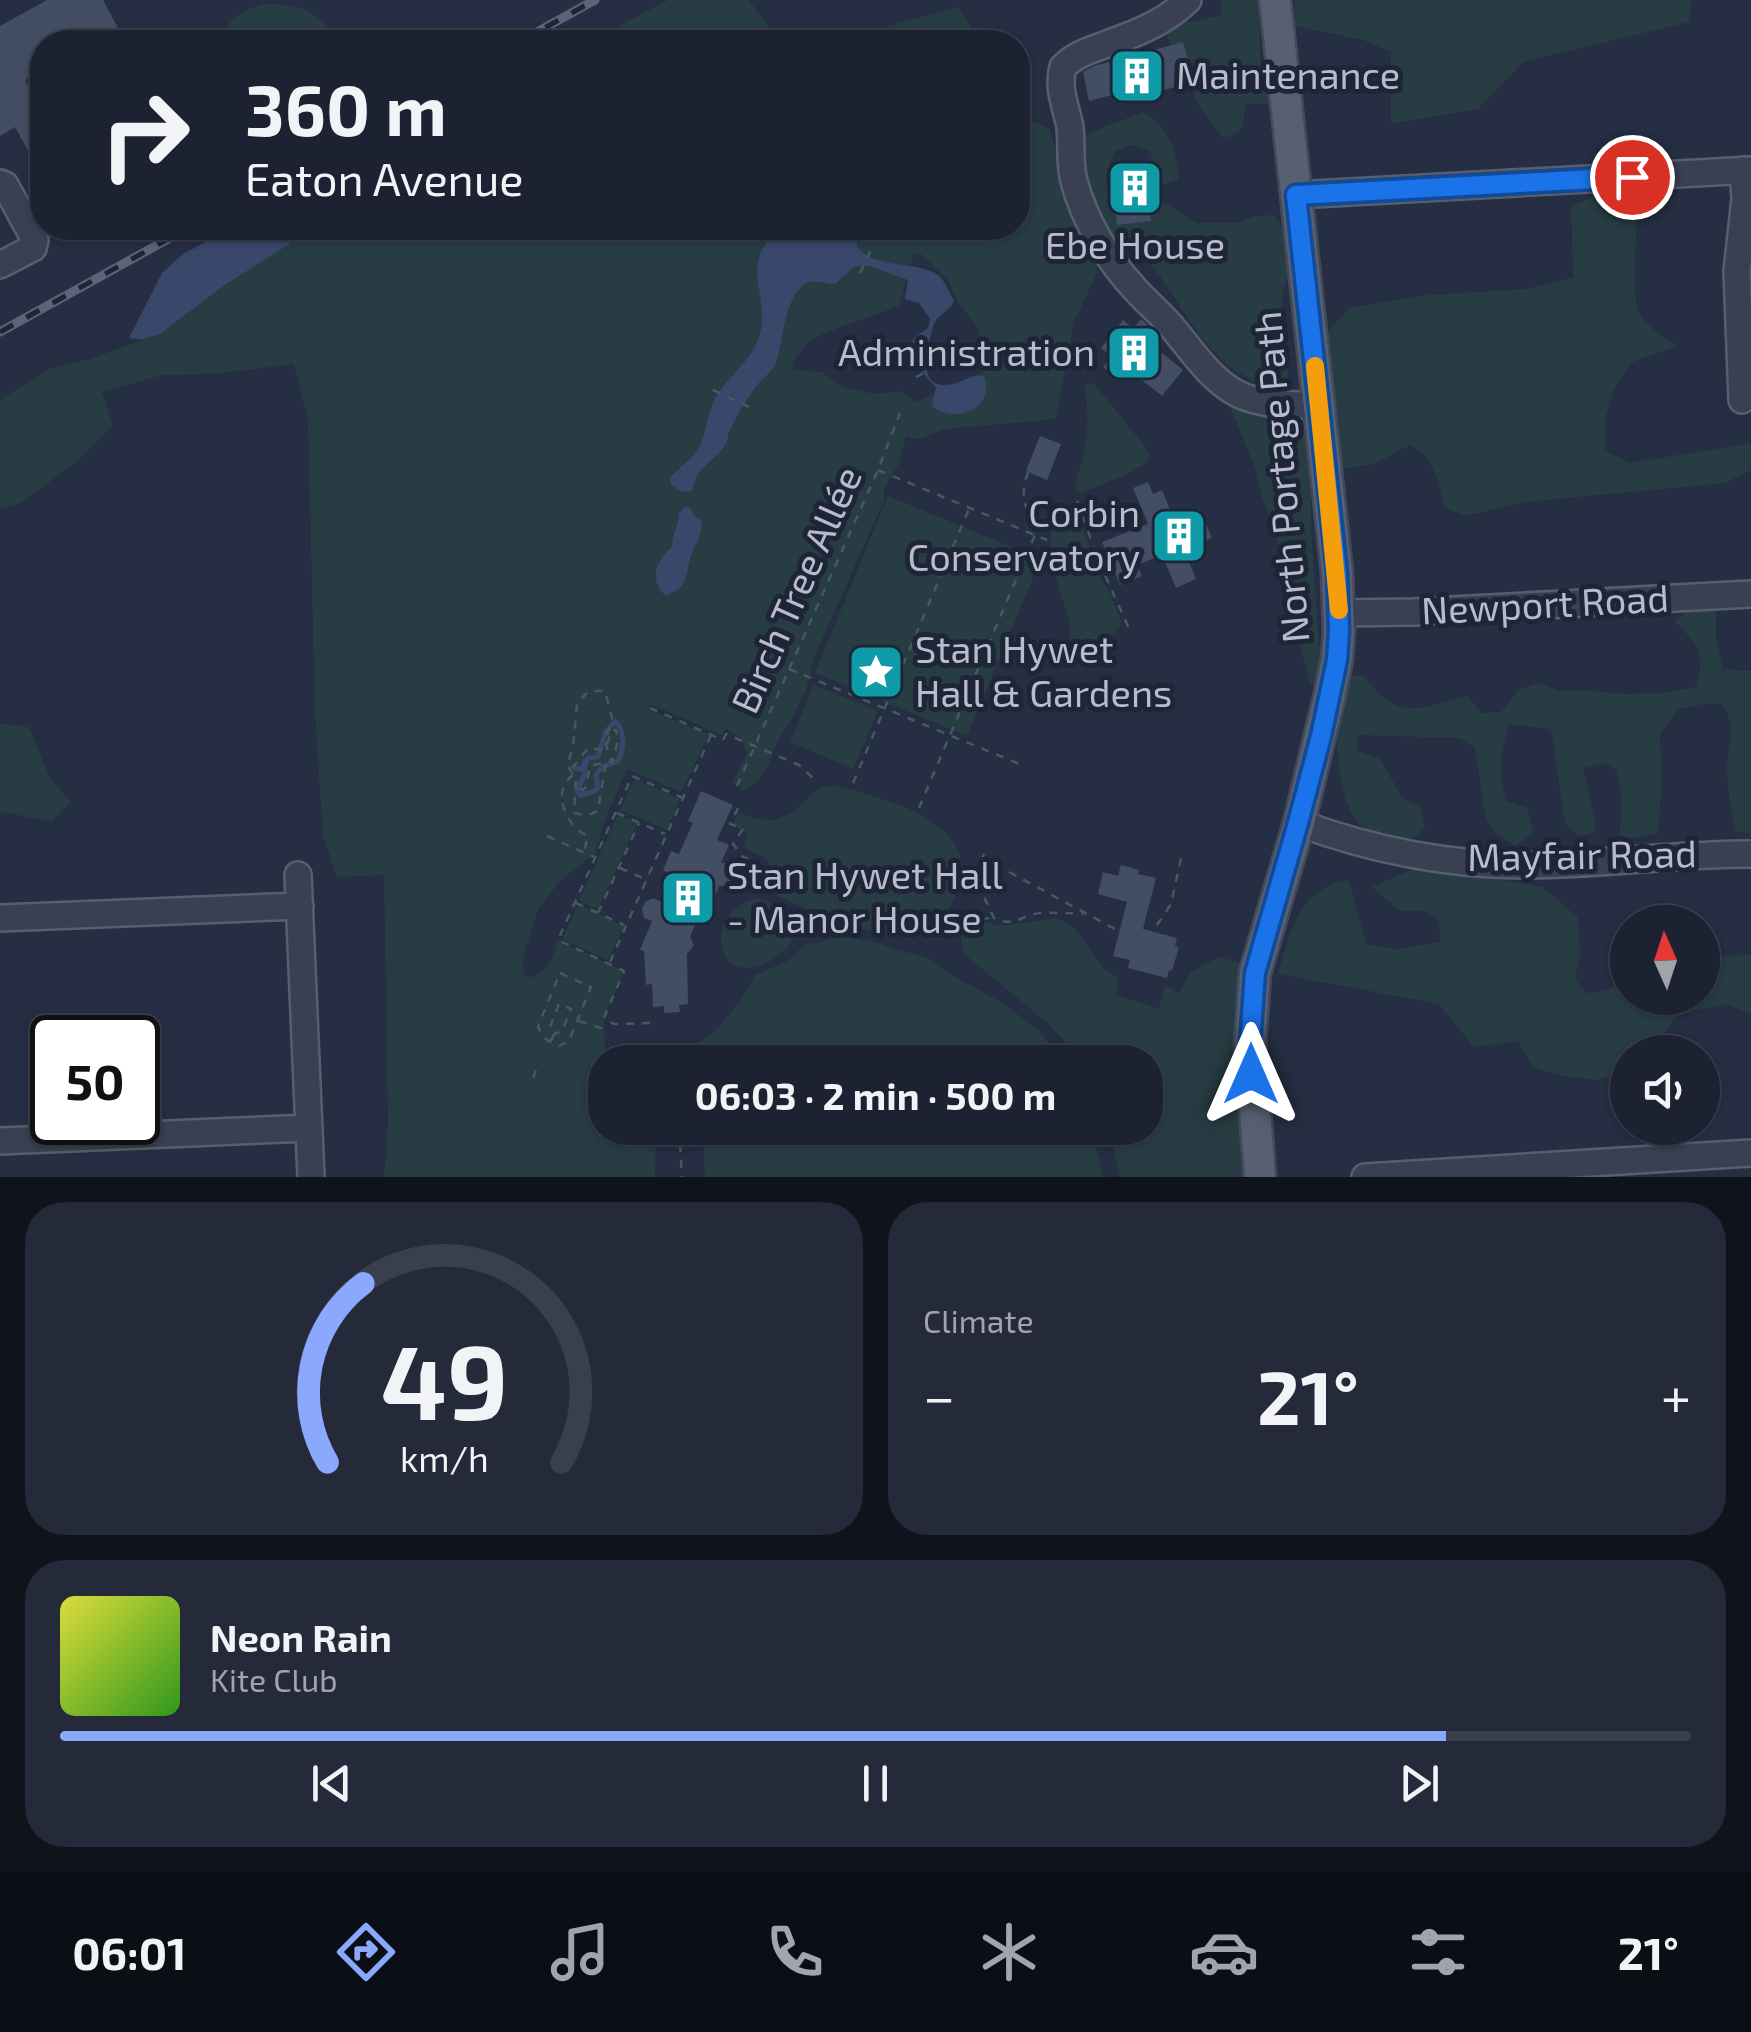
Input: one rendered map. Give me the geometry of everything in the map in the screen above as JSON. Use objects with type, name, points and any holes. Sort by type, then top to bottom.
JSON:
[{"type":"main road","name":"North Portage Path","points":[[1260,1177],[1250,1044],[1255,973],[1330,694],[1337,660],[1339,614],[1274,0]]},
{"type":"street","points":[[1188,0],[1165,18],[1080,55],[1063,67],[1060,86],[1069,123],[1074,184],[1114,263],[1219,380],[1248,398],[1288,405],[1319,405]]},
{"type":"street","points":[[1296,195],[1747,170],[1737,271],[1742,400]]},
{"type":"street","points":[[0,184],[5,185],[30,231]]},
{"type":"street","points":[[0,265],[33,248],[35,240]]},
{"type":"street","name":"Newport Road","points":[[1339,614],[1751,594]]},
{"type":"street","name":"Mayfair Road","points":[[1298,823],[1378,847],[1473,862],[1527,865],[1751,854]]},
{"type":"street","points":[[298,875],[312,1177]]},
{"type":"street","points":[[0,918],[300,906]]},
{"type":"street","points":[[0,1141],[309,1128]]},
{"type":"street","points":[[1365,1177],[1751,1153]]},
{"type":"path","points":[[860,273],[871,250]]},
{"type":"path","points":[[916,377],[938,366]]},
{"type":"path","points":[[713,390],[749,407]]},
{"type":"path","name":"Birch Tree Allée","points":[[738,786],[900,414]]},
{"type":"path","points":[[878,470],[1047,540]]},
{"type":"path","points":[[1028,472],[1024,489],[1026,507],[1039,520],[1052,525]]},
{"type":"path","points":[[1077,501],[1131,634]]},
{"type":"path","points":[[852,782],[970,509]]},
{"type":"path","points":[[919,808],[1035,536]]},
{"type":"path","points":[[789,670],[1022,766]]},
{"type":"path","points":[[605,750],[612,730],[616,730],[618,740],[608,764],[598,810],[585,816],[574,813],[573,772],[567,765],[574,748],[577,703],[588,691],[606,692],[612,718],[604,742],[605,750],[608,764]]},
{"type":"path","points":[[650,708],[723,740],[726,734],[799,765],[812,778]]},
{"type":"path","points":[[609,964],[711,735]]},
{"type":"path","points":[[584,852],[588,836],[578,832],[566,814],[562,790],[588,748],[605,750]]},
{"type":"path","points":[[580,789],[586,786],[590,766],[608,764]]},
{"type":"path","points":[[578,1020],[601,1028],[624,971],[558,940],[632,776],[683,798]]},
{"type":"path","points":[[738,808],[730,824],[743,829],[732,844],[743,858],[754,861],[756,895]]},
{"type":"path","points":[[616,812],[666,834]]},
{"type":"path","points":[[598,913],[639,822]]},
{"type":"path","points":[[547,836],[596,857]]},
{"type":"path","points":[[984,854],[974,876],[994,918]]},
{"type":"path","points":[[1156,925],[1171,904],[1182,854]]},
{"type":"path","points":[[619,868],[646,880]]},
{"type":"path","points":[[1008,872],[1115,929]]},
{"type":"path","points":[[575,902],[626,926]]},
{"type":"path","points":[[950,924],[994,918],[1008,924],[1043,912],[1085,913]]},
{"type":"path","points":[[560,973],[592,987],[578,1020],[569,1042],[559,1046],[550,1043],[538,1026],[560,973]]},
{"type":"path","points":[[559,1004],[572,1009],[562,1032],[554,1034],[550,1026],[559,1004]]},
{"type":"path","points":[[605,1019],[614,1024],[650,1023]]},
{"type":"path","points":[[550,1043],[554,1034]]},
{"type":"path","points":[[533,1078],[539,1063]]},
{"type":"path","points":[[680,1145],[682,1177]]},
{"type":"green space","points":[[668,0],[749,0],[771,30],[612,30]]},
{"type":"green space","points":[[1220,0],[1259,0],[1260,57],[1269,104],[1245,104],[1242,127],[1236,134],[1223,138],[1199,106],[1164,29],[1175,21],[1222,15]]},
{"type":"green space","points":[[1295,0],[1691,0],[1689,22],[1523,62],[1478,109],[1391,124],[1391,52],[1363,40],[1294,26]]},
{"type":"green space","points":[[263,4],[288,5],[308,11],[330,30],[227,30],[236,17]]},
{"type":"green space","points":[[958,7],[973,30],[874,30]]},
{"type":"green space","points":[[1144,112],[1160,125],[1170,141],[1179,179],[1163,185],[1150,151],[1132,145],[1115,151],[1106,174],[1108,205],[1162,201],[1197,223],[1239,222],[1274,215],[1292,242],[1280,320],[1289,382],[1283,392],[1262,387],[1226,365],[1199,335],[1148,262],[1119,242],[1106,226],[1075,158],[1079,139]]},
{"type":"green space","points":[[1030,120],[1049,128],[1069,197],[1098,271],[1074,322],[1056,419],[946,429],[919,439],[906,437],[899,463],[884,489],[884,501],[815,655],[805,692],[756,783],[739,792],[741,787],[732,783],[747,753],[742,739],[726,729],[722,735],[650,704],[648,709],[709,735],[681,792],[627,769],[602,827],[596,853],[562,879],[538,909],[525,952],[525,976],[534,977],[550,964],[558,940],[624,971],[604,1017],[605,1045],[588,1045],[588,1145],[656,1145],[655,1177],[384,1177],[388,1124],[384,875],[337,877],[323,836],[315,712],[308,421],[294,364],[213,374],[163,375],[102,392],[113,425],[78,460],[23,502],[0,509],[0,400],[49,369],[160,334],[225,285],[296,240],[1030,240]],"holes":[[[914,253],[921,254],[946,278],[978,328],[982,373],[916,402],[901,391],[874,394],[843,387],[822,372],[795,370],[794,376],[792,364],[806,344],[822,334],[899,306]]]},
{"type":"green space","points":[[1610,190],[1637,214],[1635,282],[1641,316],[1678,346],[1632,362],[1614,389],[1605,419],[1605,450],[1629,463],[1751,443],[1751,470],[1726,483],[1525,502],[1465,516],[1445,508],[1430,464],[1410,445],[1374,464],[1342,469],[1323,337],[1349,308],[1428,295],[1528,289],[1573,277],[1571,206]]},
{"type":"green space","points":[[1088,382],[1096,386],[1149,455],[1148,462],[1082,493],[1075,490],[1086,441]]},
{"type":"green space","points":[[1239,401],[1302,420],[1311,470],[1319,686],[1310,684],[1275,530],[1230,407]]},
{"type":"green space","points":[[888,496],[1041,559],[967,736],[815,673]]},
{"type":"green space","points":[[1074,508],[1092,550],[1094,568],[1121,620],[1111,636],[1069,657],[1069,622],[1050,541],[1061,516]]},
{"type":"green space","points":[[1693,607],[1716,609],[1716,640],[1723,669],[1751,671],[1751,833],[1736,832],[1734,824],[1727,775],[1730,727],[1722,704],[1678,709],[1660,734],[1658,833],[1628,839],[1619,835],[1618,778],[1616,770],[1603,763],[1583,768],[1596,823],[1594,834],[1578,835],[1565,824],[1551,729],[1509,724],[1501,762],[1506,801],[1527,808],[1534,833],[1515,846],[1493,830],[1485,815],[1475,748],[1459,738],[1358,735],[1357,750],[1380,759],[1402,797],[1421,808],[1425,827],[1418,835],[1406,838],[1368,830],[1348,807],[1339,769],[1337,729],[1340,697],[1349,675],[1364,676],[1389,701],[1400,706],[1423,707],[1468,696],[1481,713],[1501,712],[1518,690],[1539,683],[1559,691],[1625,694],[1696,687],[1698,650],[1675,621]]},
{"type":"green space","points":[[814,685],[878,711],[853,769],[790,742]]},
{"type":"green space","points":[[0,723],[29,727],[50,778],[71,802],[52,821],[0,812]]},
{"type":"green space","points":[[634,779],[680,799],[667,830],[620,810]]},
{"type":"green space","points":[[835,785],[913,811],[947,834],[957,849],[962,874],[945,921],[898,934],[861,929],[772,893],[770,864],[744,848],[747,833],[733,825],[738,812],[773,820],[792,813],[819,788]]},
{"type":"green space","points":[[618,814],[637,823],[598,909],[579,901]]},
{"type":"green space","points":[[1415,868],[1543,887],[1578,918],[1580,955],[1575,979],[1586,993],[1610,988],[1610,1015],[1678,1015],[1662,1035],[1610,1035],[1610,1076],[1598,1080],[1562,1076],[1533,1067],[1518,1041],[1474,1047],[1439,1004],[1278,974],[1293,928],[1308,902],[1332,884],[1349,880],[1366,944],[1398,949],[1440,942],[1439,920],[1424,911],[1400,911],[1372,887]]},
{"type":"green space","points":[[757,898],[786,908],[793,916],[792,940],[776,957],[755,967],[739,967],[728,960],[721,933],[727,918],[739,906]]},
{"type":"green space","points":[[578,905],[624,926],[608,960],[562,939]]},
{"type":"green space","points":[[1055,918],[1066,922],[1101,965],[1119,977],[1116,995],[1159,1009],[1165,986],[1175,993],[1180,991],[1191,972],[1219,957],[1243,963],[1249,1177],[1120,1177],[1113,1145],[1163,1145],[1163,1045],[1068,1045],[964,954],[962,924],[984,922],[1001,926]]},
{"type":"green space","points":[[842,937],[868,940],[929,959],[1001,1002],[1038,1030],[1050,1045],[695,1045],[716,1030],[755,975],[788,961],[804,945]]},
{"type":"green space","points":[[1751,954],[1751,1014],[1727,1004],[1720,1005],[1720,957]]},
{"type":"green space","points":[[703,1145],[1096,1145],[1103,1177],[705,1177]]},
{"type":"water","points":[[209,240],[294,240],[160,334],[141,340],[129,338],[162,273],[183,254]]},
{"type":"water","points":[[858,240],[857,247],[874,259],[938,275],[954,300],[934,324],[927,353],[928,374],[940,385],[984,376],[986,387],[979,405],[953,414],[934,408],[936,387],[922,370],[912,348],[912,341],[927,329],[930,319],[919,303],[905,299],[908,280],[869,266],[855,266],[835,284],[810,282],[795,295],[776,364],[748,398],[725,445],[702,469],[690,492],[671,485],[670,478],[698,448],[715,399],[757,342],[762,311],[757,269],[767,242]]},
{"type":"water","points":[[685,507],[701,520],[701,533],[684,583],[666,596],[657,584],[656,571],[672,547],[679,513]]},
{"type":"building","points":[[47,0],[103,0],[118,28],[30,30],[30,77],[25,80],[30,89],[30,154],[15,127],[0,136],[0,26]]},
{"type":"building","name":"Maintenance","points":[[1183,42],[1194,82],[1153,93],[1150,85],[1089,101],[1083,72]]},
{"type":"building","name":"Ebe House","points":[[1144,166],[1151,221],[1117,225],[1115,208],[1126,207],[1121,169]]},
{"type":"building","name":"Administration","points":[[1141,319],[1158,335],[1151,344],[1183,370],[1162,396],[1123,365],[1114,376],[1103,367],[1112,357],[1101,348],[1123,320],[1133,328]]},
{"type":"building","points":[[1040,436],[1061,444],[1047,480],[1026,471]]},
{"type":"building","name":"Corbin Conservatory","points":[[1148,482],[1153,494],[1162,490],[1174,519],[1200,509],[1212,538],[1184,549],[1196,579],[1176,588],[1162,555],[1137,565],[1142,576],[1120,585],[1102,542],[1148,524],[1133,488]]},
{"type":"building","name":"Stan Hywet Hall - Manor House","points":[[701,791],[733,805],[717,840],[729,845],[721,863],[746,861],[748,884],[719,886],[707,916],[700,913],[690,937],[694,945],[687,954],[688,1004],[679,1005],[680,1012],[664,1013],[664,1006],[653,1007],[652,984],[646,985],[644,951],[640,950],[652,921],[644,918],[642,908],[653,898],[662,902],[673,875],[663,870],[671,851],[679,854]]},
{"type":"building","points":[[1121,865],[1156,878],[1143,929],[1177,938],[1175,946],[1179,947],[1167,978],[1128,968],[1130,960],[1113,956],[1127,902],[1098,894],[1103,872],[1118,876]]},
{"type":"waterway","points":[[575,768],[581,769],[588,758],[598,757],[605,733],[615,721],[622,736],[617,762],[602,767],[596,775],[598,788],[580,795],[577,791],[585,774],[585,761]]},
{"type":"railway","points":[[541,30],[595,0]]},
{"type":"railway","points":[[0,332],[166,240]]},
{"type":"slow traffic","points":[[1315,366],[1339,610]]},
{"type":"place","name":"Maintenance","points":[[1137,76]]},
{"type":"place","name":"Ebe House","points":[[1135,188]]},
{"type":"place","name":"Administration","points":[[1134,353]]},
{"type":"place","name":"Corbin Conservatory","points":[[1179,536]]},
{"type":"place","name":"Stan Hywet Hall & Gardens","points":[[876,672]]},
{"type":"place","name":"Stan Hywet Hall - Manor House","points":[[688,898]]},
{"type":"route","points":[[1251,1074],[1255,973],[1321,736],[1339,631],[1337,573],[1296,195],[1632,177]]}]
